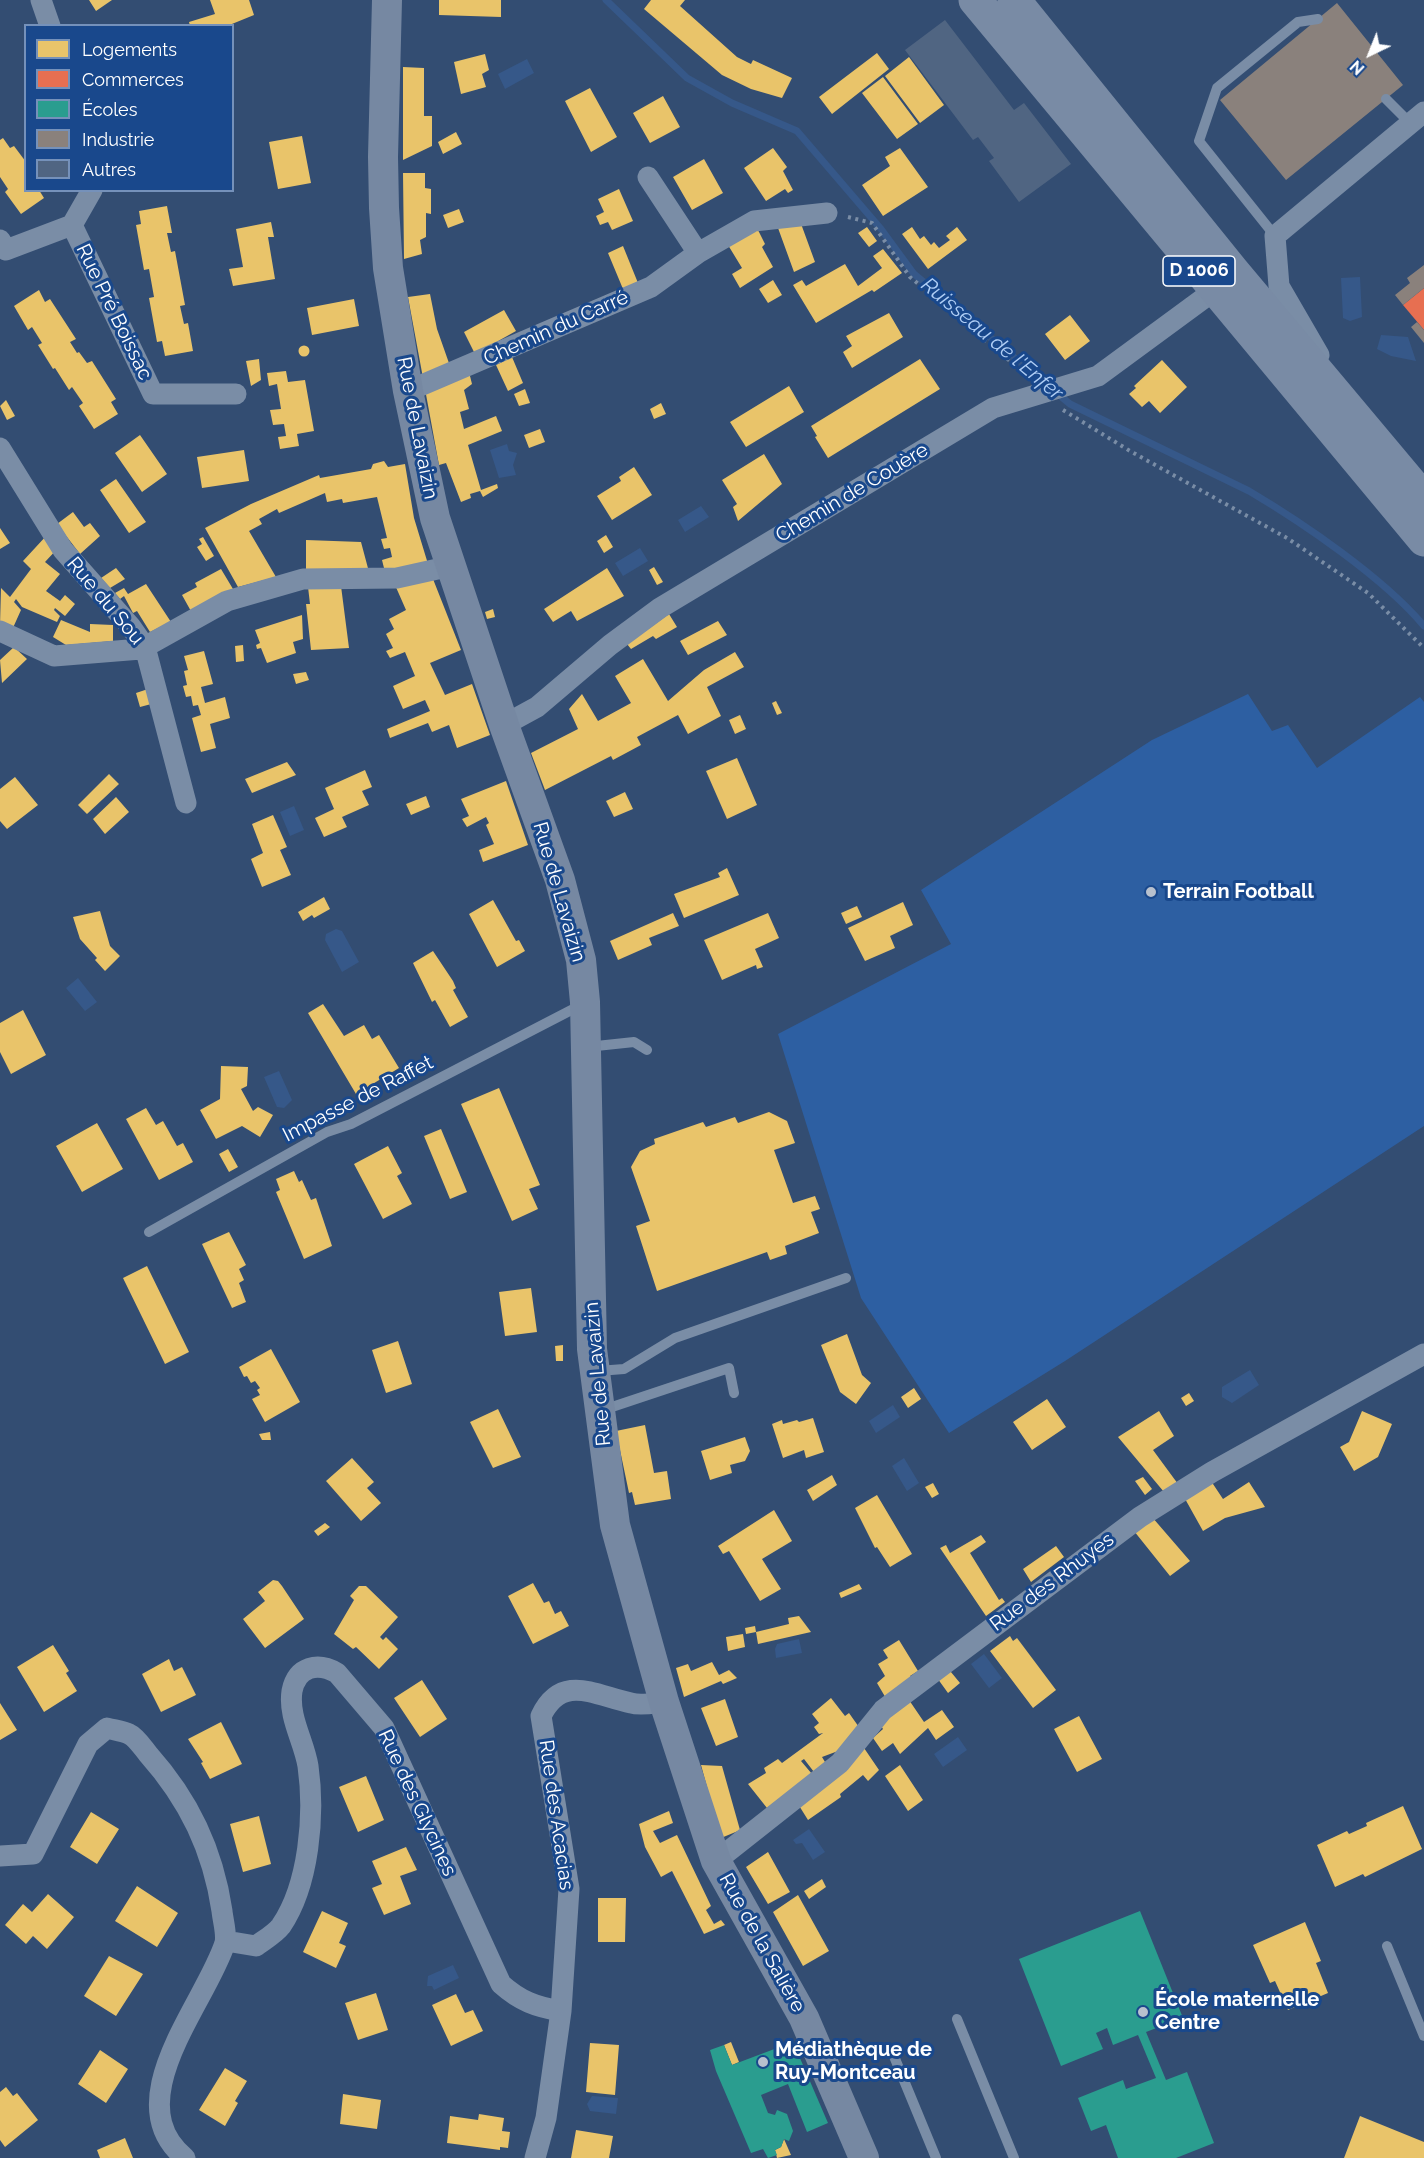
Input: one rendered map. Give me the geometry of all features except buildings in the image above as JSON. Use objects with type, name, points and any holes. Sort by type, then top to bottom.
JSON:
[{"type":"main road","name":"Rue de Lavaizin","points":[[387,0],[384,208],[388,268],[408,391],[435,518],[504,725],[560,880],[581,960],[585,1002],[592,1349],[615,1525],[664,1702],[716,1861]]},
{"type":"main road","name":"D 1006","points":[[975,0],[1424,540]]},
{"type":"main road","name":"D 1006","points":[[1014,0],[1233,272],[1424,499]]},
{"type":"main road","name":"Rue de la Salière","points":[[716,1861],[804,2018],[864,2158]]},
{"type":"street","points":[[41,0],[49,24]]},
{"type":"street","points":[[1352,413],[1279,286],[1275,236],[1417,118]]},
{"type":"street","points":[[648,177],[698,253]]},
{"type":"street","name":"Rue Pré Boissac","points":[[91,192],[72,225],[153,394],[236,394]]},
{"type":"street","name":"Chemin du Carré","points":[[408,391],[651,286],[698,253],[754,221],[827,213]]},
{"type":"street","points":[[2,248],[72,225]]},
{"type":"street","name":"Chemin de Couère","points":[[504,725],[537,707],[610,645],[660,609],[993,408],[1098,376],[1215,290]]},
{"type":"street","name":"Rue du Sou","points":[[0,448],[63,550],[131,627],[145,647],[186,803]]},
{"type":"street","points":[[0,631],[54,656],[145,647],[227,602],[303,579],[397,578],[451,566]]},
{"type":"street","name":"Rue des Rhuyes","points":[[716,1861],[840,1762],[883,1710],[1140,1516],[1212,1472],[1424,1354]]},
{"type":"street","name":"Rue des Glycines","points":[[226,1941],[256,1946],[280,1927],[299,1886],[311,1828],[308,1766],[292,1710],[292,1690],[299,1674],[312,1666],[326,1667],[337,1673],[384,1728],[501,1984],[516,1998],[535,2007],[561,2010]]},
{"type":"street","name":"Rue des Acacias","points":[[535,2158],[546,2118],[561,2010],[569,1889],[542,1716],[549,1700],[559,1694],[581,1689],[634,1704],[664,1702]]},
{"type":"street","points":[[0,1856],[33,1854],[88,1744],[107,1728],[130,1734],[167,1775],[198,1823],[219,1889],[226,1941],[164,2069],[159,2096],[161,2115],[170,2138],[185,2158]]},
{"type":"lane","points":[[1275,236],[1198,141],[1217,88],[1298,22],[1318,19]]},
{"type":"lane","points":[[1386,99],[1417,118]]},
{"type":"lane","name":"Impasse de Raffet","points":[[149,1232],[327,1132],[351,1124],[585,1002]]},
{"type":"lane","points":[[586,1047],[634,1042],[647,1050]]},
{"type":"lane","points":[[595,1371],[624,1369],[675,1338],[846,1278]]},
{"type":"lane","points":[[600,1411],[729,1368],[735,1393]]},
{"type":"lane","points":[[1387,1946],[1424,2036]]},
{"type":"lane","points":[[957,2019],[1014,2158]]},
{"type":"lane","points":[[891,2049],[936,2158]]},
{"type":"path","points":[[827,213],[872,223],[910,277],[1027,375],[1056,405],[1130,451],[1287,538],[1368,593],[1424,648]]},
{"type":"shaded area","points":[[527,59],[534,73],[505,89],[498,74]]},
{"type":"shaded area","points":[[1360,277],[1362,317],[1350,321],[1343,318],[1341,278]]},
{"type":"shaded area","points":[[1381,335],[1408,337],[1416,361],[1391,356],[1377,349]]},
{"type":"shaded area","points":[[507,444],[509,451],[517,453],[513,465],[516,475],[499,478],[490,450]]},
{"type":"shaded area","points":[[701,506],[709,517],[685,532],[678,520]]},
{"type":"shaded area","points":[[640,548],[648,561],[623,576],[615,563]]},
{"type":"shaded area","points":[[1248,694],[1272,731],[1288,725],[1317,768],[1420,697],[1424,702],[1424,1126],[1065,1361],[949,1433],[861,1298],[778,1034],[951,944],[921,890],[1152,740]]},
{"type":"shaded area","points":[[294,806],[304,830],[290,836],[280,812]]},
{"type":"shaded area","points":[[336,929],[342,931],[359,962],[342,972],[325,940],[326,934]]},
{"type":"shaded area","points":[[78,978],[97,1002],[85,1011],[66,988]]},
{"type":"shaded area","points":[[279,1071],[292,1100],[284,1108],[277,1107],[264,1077]]},
{"type":"shaded area","points":[[1250,1370],[1259,1385],[1232,1403],[1222,1397],[1222,1387]]},
{"type":"shaded area","points":[[893,1405],[900,1417],[876,1433],[869,1421]]},
{"type":"shaded area","points":[[904,1458],[919,1483],[907,1491],[892,1466]]},
{"type":"shaded area","points":[[799,1639],[802,1653],[776,1658],[777,1644]]},
{"type":"shaded area","points":[[984,1654],[1002,1678],[989,1688],[971,1664]]},
{"type":"shaded area","points":[[958,1737],[967,1750],[943,1767],[934,1754]]},
{"type":"shaded area","points":[[809,1829],[825,1852],[813,1860],[802,1843],[796,1844],[793,1840]]},
{"type":"shaded area","points":[[453,1965],[459,1978],[434,1990],[432,1986],[427,1986],[428,1976]]},
{"type":"shaded area","points":[[592,2096],[618,2098],[616,2114],[590,2111],[587,2104]]},
{"type":"waterway","name":"Ruisseau de l'Enfer","points":[[606,0],[687,78],[732,103],[797,131],[881,229],[914,274],[1070,404],[1249,491],[1270,504],[1342,552],[1387,589],[1424,626]]},
{"type":"place","name":"Terrain Football","points":[[1151,892]]},
{"type":"place","name":"École maternelle Centre","points":[[1143,2012]]},
{"type":"place","name":"Médiathèque de Ruy-Montceau","points":[[763,2062]]}]
